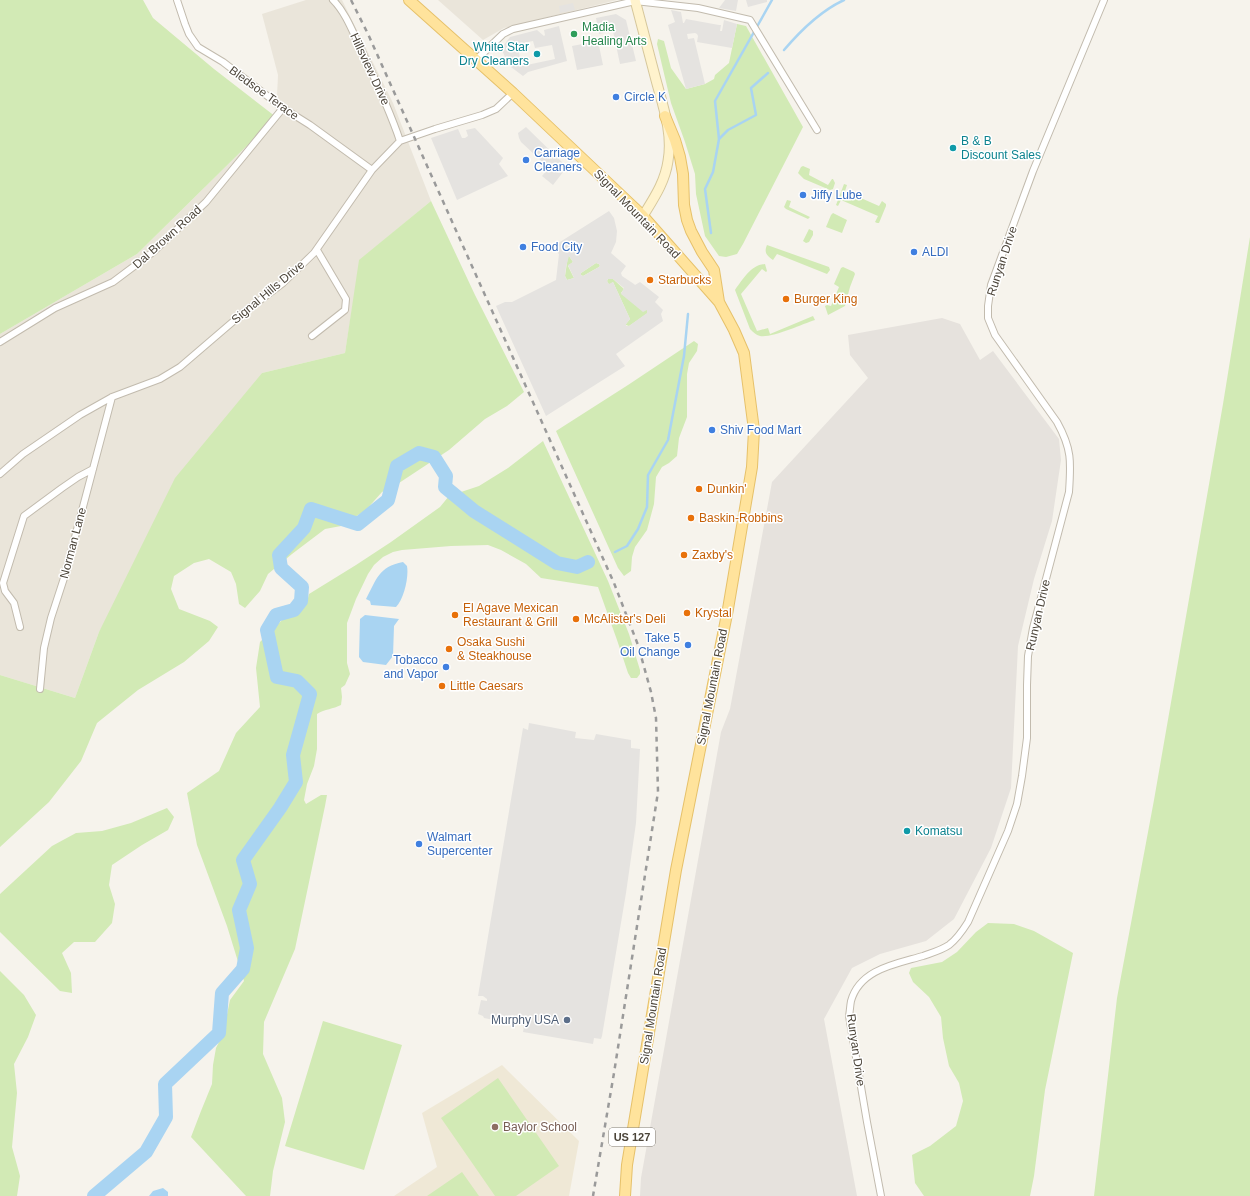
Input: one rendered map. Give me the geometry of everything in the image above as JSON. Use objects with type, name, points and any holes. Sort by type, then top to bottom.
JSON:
[{"type":"main road","name":"Signal Mountain Road","points":[[409,0],[513,93],[643,216],[719,302],[744,353],[754,430],[752,467],[728,610],[676,870],[627,1165],[625,1196]]},
{"type":"main road","points":[[635,0],[666,116],[680,157],[683,174],[684,205],[691,231],[714,270],[719,302]]},
{"type":"main road","points":[[643,216],[665,178],[669,160],[669,142],[666,116]]},
{"type":"street","name":"Bledsoe Terace","points":[[178,0],[189,34],[198,47],[223,62],[283,108],[310,125],[372,170]]},
{"type":"street","name":"Hillsview Drive","points":[[333,0],[338,5],[351,28],[389,110],[400,141]]},
{"type":"street","points":[[476,60],[503,34],[513,29],[635,0],[698,8],[750,20],[817,130]]},
{"type":"street","name":"Runyan Drive","points":[[882,1196],[867,1122],[850,1016],[851,1002],[853,995],[861,983],[876,971],[931,954],[948,946],[960,933],[968,922],[1008,831],[1017,804],[1027,738],[1028,656],[1033,628],[1068,492],[1070,456],[1066,438],[1057,422],[995,336],[988,318],[988,306],[991,285],[1033,171],[1104,0]]},
{"type":"street","name":"Signal Hills Drive","points":[[0,474],[29,449],[80,415],[112,397],[160,379],[180,367],[243,313],[283,283],[317,250],[372,170],[400,141],[482,115],[496,109],[513,93]]},
{"type":"street","name":"Dal Brown Road","points":[[0,342],[55,308],[113,282],[153,252],[206,202],[283,108]]},
{"type":"street","points":[[312,336],[345,310],[346,299],[317,250]]},
{"type":"street","name":"Norman Lane","points":[[40,689],[44,648],[49,626],[65,575],[112,397]]},
{"type":"street","points":[[20,627],[14,603],[5,591],[3,583],[24,516],[74,480],[94,469]]},
{"type":"shaded area","points":[[306,0],[342,0],[393,103],[431,201],[360,260],[345,353],[262,373],[99,632],[75,698],[0,675],[0,334],[137,254],[276,117],[278,75],[262,14]]},
{"type":"shaded area","points":[[438,0],[617,0],[504,28],[483,40]]},
{"type":"shaded area","points":[[725,0],[738,0],[736,11],[719,8]]},
{"type":"shaded area","points":[[746,0],[767,0],[767,2],[748,7]]},
{"type":"shaded area","points":[[573,3],[575,10],[560,13],[559,6]]},
{"type":"shaded area","points":[[671,10],[681,12],[683,23],[686,19],[721,25],[720,31],[722,31],[724,20],[737,24],[732,48],[697,42],[697,34],[687,34],[688,39],[694,38],[705,84],[686,89],[668,25],[675,22]]},
{"type":"shaded area","points":[[616,14],[626,20],[636,61],[620,64],[613,31],[599,34],[596,18]]},
{"type":"shaded area","points":[[559,26],[567,61],[528,72],[523,76],[511,67],[512,64],[505,57],[502,50],[504,45],[510,37],[537,30],[544,36],[544,30]],"holes":[[[533,41],[535,48],[552,45],[555,59],[522,66],[517,44]]]},
{"type":"shaded area","points":[[598,41],[603,65],[577,70],[572,46]]},
{"type":"shaded area","points":[[526,127],[567,167],[553,185],[542,176],[549,168],[521,142],[519,138],[518,133]]},
{"type":"shaded area","points":[[475,128],[503,158],[499,164],[508,176],[457,200],[431,138],[458,129],[462,138],[465,138],[468,136],[466,130]]},
{"type":"shaded area","points":[[609,211],[614,218],[617,231],[616,242],[611,253],[626,266],[621,273],[622,276],[635,285],[640,282],[659,297],[655,302],[663,310],[661,314],[663,321],[616,354],[625,366],[546,416],[496,306],[505,302],[512,302],[556,280],[559,254],[552,247]],"holes":[[[569,256],[573,262],[568,265],[574,278],[567,280],[565,276]],[[596,263],[600,266],[583,276],[581,273]],[[608,279],[613,279],[624,288],[621,294],[643,312],[647,310],[647,313],[629,326],[626,326],[630,319],[613,282],[609,284],[607,281]]]},
{"type":"shaded area","name":"Komatsu","points":[[942,318],[960,324],[980,360],[993,351],[1059,439],[1061,460],[1052,521],[1034,579],[1018,646],[1011,788],[991,848],[954,919],[926,941],[880,954],[852,968],[824,1019],[857,1196],[640,1196],[641,1178],[721,732],[730,709],[772,482],[868,378],[850,355],[848,335]]},
{"type":"shaded area","points":[[529,723],[576,732],[575,738],[594,740],[596,734],[631,740],[631,748],[640,749],[636,823],[626,893],[602,1036],[601,1039],[594,1038],[593,1044],[523,1032],[524,1026],[484,1018],[478,1014],[481,1000],[487,1001],[487,999],[483,996],[478,996],[523,728],[528,730]]},
{"type":"shaded area","name":"Baylor School","points":[[502,1065],[579,1141],[569,1196],[394,1196],[437,1167],[422,1113]]},
{"type":"green space","points":[[0,0],[143,0],[153,18],[214,69],[276,117],[137,254],[0,334]]},
{"type":"green space","points":[[737,24],[746,26],[803,127],[743,244],[737,254],[726,257],[719,256],[705,236],[696,194],[695,174],[671,103],[657,44],[658,39],[664,41],[671,68],[686,89],[705,84],[714,79],[715,75],[729,63]]},
{"type":"green space","points":[[803,166],[810,169],[809,175],[828,185],[833,179],[835,183],[833,189],[830,190],[804,179],[798,173]]},
{"type":"green space","points":[[844,184],[847,185],[845,191],[879,206],[882,201],[886,204],[879,223],[875,222],[878,216],[841,200],[838,206],[836,205]]},
{"type":"green space","points":[[787,200],[791,201],[789,207],[810,217],[808,219],[786,209],[784,207]]},
{"type":"green space","points":[[431,201],[475,295],[524,392],[507,406],[485,419],[449,450],[399,483],[382,492],[366,510],[341,526],[325,529],[292,554],[268,574],[260,591],[245,608],[239,604],[236,584],[231,572],[209,559],[194,563],[174,576],[171,589],[179,609],[210,621],[218,627],[209,641],[184,662],[138,690],[97,723],[81,761],[49,802],[0,847],[0,675],[75,698],[99,632],[175,478],[262,373],[345,353],[359,260]]},
{"type":"green space","points":[[833,213],[847,220],[842,233],[826,227]]},
{"type":"green space","points":[[809,229],[813,231],[813,235],[809,242],[806,243],[803,241]]},
{"type":"green space","points":[[1250,237],[1250,1196],[1094,1196],[1117,998],[1154,800],[1223,404]]},
{"type":"green space","points":[[767,245],[829,267],[830,270],[827,274],[777,254],[773,260],[766,253]]},
{"type":"green space","points":[[568,256],[573,262],[568,266],[574,278],[567,280],[565,276]]},
{"type":"green space","points":[[596,263],[600,266],[583,276],[581,275],[581,273]]},
{"type":"green space","points":[[765,264],[767,271],[766,272],[762,269],[741,294],[757,331],[768,328],[770,334],[813,316],[815,320],[780,333],[766,336],[759,336],[750,329],[735,290],[751,270]]},
{"type":"green space","points":[[843,267],[854,272],[855,274],[845,306],[828,315],[825,306],[831,306],[839,287],[834,284],[841,268]]},
{"type":"green space","points":[[608,279],[613,279],[624,289],[621,293],[647,310],[648,313],[629,326],[626,325],[630,319],[613,282],[609,285],[607,281]]},
{"type":"green space","points":[[694,341],[698,344],[697,351],[689,363],[687,374],[687,417],[679,438],[677,456],[662,467],[656,477],[654,504],[647,530],[635,547],[632,557],[631,571],[624,576],[618,568],[556,431]]},
{"type":"green space","points":[[543,441],[608,581],[629,634],[640,674],[637,678],[631,678],[628,673],[598,587],[541,578],[526,564],[501,550],[488,545],[402,550],[393,552],[383,557],[374,565],[356,599],[347,623],[347,663],[350,674],[345,685],[341,688],[341,705],[317,714],[317,749],[314,766],[307,784],[304,800],[306,804],[321,795],[327,795],[295,949],[264,1022],[263,1054],[282,1098],[285,1122],[273,1171],[270,1196],[246,1196],[191,1137],[212,1084],[216,1048],[223,1034],[230,1000],[244,981],[227,926],[197,845],[187,793],[219,771],[236,733],[260,707],[256,668],[260,642],[283,619],[298,613],[307,602],[309,594],[391,542],[440,507],[449,496],[479,486],[508,468]]},
{"type":"green space","points":[[167,808],[174,817],[168,830],[112,865],[109,885],[115,904],[112,923],[95,942],[74,942],[62,953],[71,973],[72,993],[60,991],[0,932],[0,894],[52,846],[76,833],[102,831],[131,823]]},
{"type":"green space","points":[[988,923],[1014,924],[1034,931],[1073,953],[1045,1090],[1030,1196],[924,1196],[915,1183],[912,1155],[930,1146],[956,1126],[963,1101],[959,1083],[949,1066],[943,1038],[941,1017],[929,997],[913,982],[909,973],[911,968],[942,962],[957,952],[976,932]]},
{"type":"green space","points":[[0,971],[24,995],[36,1015],[28,1037],[14,1064],[17,1093],[12,1147],[20,1176],[17,1196],[0,1196]]},
{"type":"green space","points":[[323,1021],[402,1045],[364,1170],[285,1146]]},
{"type":"green space","points":[[498,1078],[559,1166],[516,1196],[495,1196],[441,1118]]},
{"type":"green space","points":[[462,1172],[479,1196],[427,1196]]},
{"type":"water","points":[[403,562],[407,566],[407,576],[404,593],[399,603],[396,607],[371,605],[370,601],[366,599],[379,575],[388,567]]},
{"type":"water","points":[[365,615],[399,619],[394,626],[393,656],[386,665],[363,662],[359,657],[360,619]]},
{"type":"water","points":[[163,1188],[168,1192],[168,1196],[149,1196],[153,1191]]},
{"type":"waterway","points":[[711,233],[705,189],[713,172],[719,139],[715,101],[772,0]]},
{"type":"waterway","points":[[784,50],[797,35],[819,15],[835,4],[844,0]]},
{"type":"waterway","points":[[719,139],[728,130],[756,115],[751,88],[768,73]]},
{"type":"waterway","points":[[615,552],[627,546],[638,529],[647,507],[648,475],[668,440],[684,356],[688,314]]},
{"type":"waterway","points":[[94,1196],[146,1152],[166,1117],[165,1084],[219,1033],[222,993],[243,969],[247,948],[239,910],[250,884],[243,860],[280,808],[296,782],[293,755],[310,694],[297,681],[277,677],[267,630],[276,615],[294,610],[301,601],[302,587],[281,568],[279,555],[304,528],[311,509],[358,524],[388,500],[397,466],[419,453],[434,457],[446,476],[445,487],[474,511],[557,563],[577,567],[588,562]]},
{"type":"railway","points":[[351,0],[368,34],[614,583],[638,645],[651,692],[656,718],[658,792],[593,1196]]},
{"type":"place","name":"Madia Healing Arts","points":[[574,34]]},
{"type":"place","name":"White Star Dry Cleaners","points":[[537,54]]},
{"type":"place","name":"Circle K","points":[[616,97]]},
{"type":"place","name":"B & B Discount Sales","points":[[953,148]]},
{"type":"place","name":"Carriage Cleaners","points":[[526,160]]},
{"type":"place","name":"Jiffy Lube","points":[[803,195]]},
{"type":"place","name":"Food City","points":[[523,247]]},
{"type":"place","name":"ALDI","points":[[914,252]]},
{"type":"place","name":"Starbucks","points":[[650,280]]},
{"type":"place","name":"Burger King","points":[[786,299]]},
{"type":"place","name":"Shiv Food Mart","points":[[712,430]]},
{"type":"place","name":"Dunkin'","points":[[699,489]]},
{"type":"place","name":"Baskin-Robbins","points":[[691,518]]},
{"type":"place","name":"Zaxby's","points":[[684,555]]},
{"type":"place","name":"Krystal","points":[[687,613]]},
{"type":"place","name":"El Agave Mexican Restaurant & Grill","points":[[455,615]]},
{"type":"place","name":"McAlister's Deli","points":[[576,619]]},
{"type":"place","name":"Take 5 Oil Change","points":[[688,645]]},
{"type":"place","name":"Osaka Sushi & Steakhouse","points":[[449,649]]},
{"type":"place","name":"Tobacco and Vapor","points":[[446,667]]},
{"type":"place","name":"Little Caesars","points":[[442,686]]},
{"type":"place","name":"Komatsu","points":[[907,831]]},
{"type":"place","name":"Walmart Supercenter","points":[[419,844]]},
{"type":"place","name":"Murphy USA","points":[[567,1020]]},
{"type":"place","name":"Baylor School","points":[[495,1127]]}]
